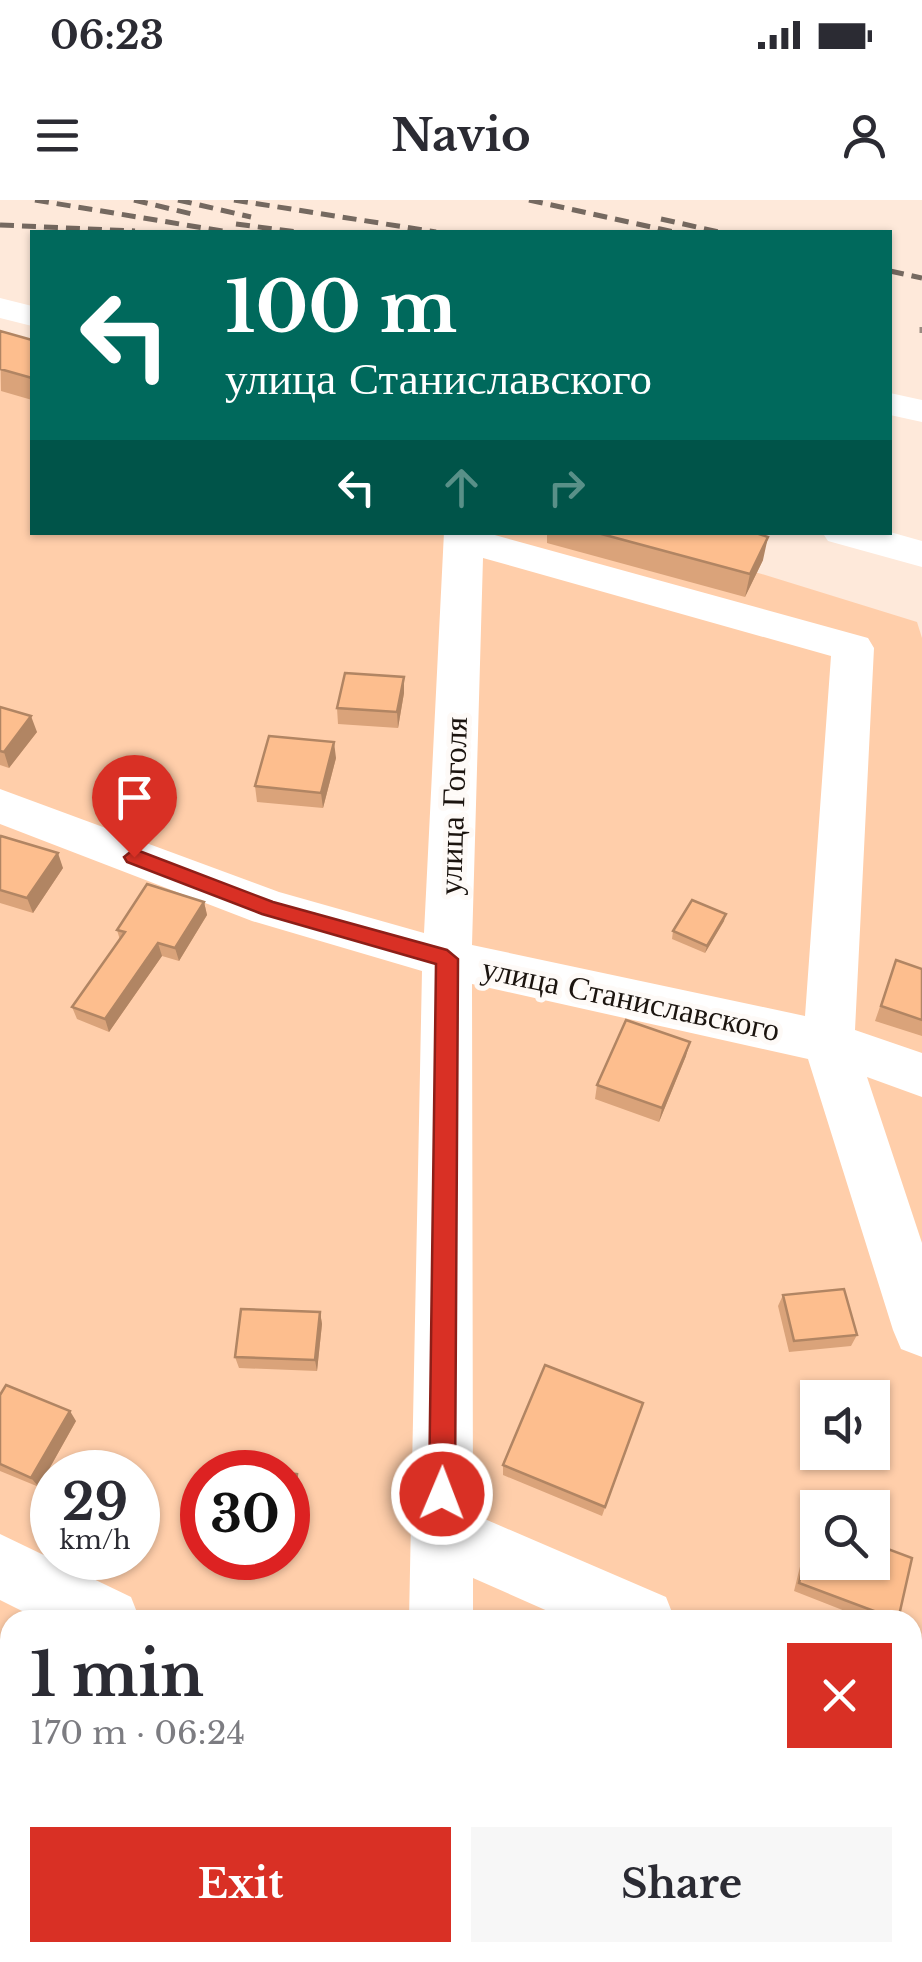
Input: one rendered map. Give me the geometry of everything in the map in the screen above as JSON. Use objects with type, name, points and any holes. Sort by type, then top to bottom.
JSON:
[{"type":"street","points":[[0,308],[30,316]]},
{"type":"street","points":[[892,404],[922,411]]},
{"type":"street","points":[[853,535],[922,554]]},
{"type":"street","points":[[464,536],[853,648],[829,1042],[922,1330]]},
{"type":"street","name":"улица Гоголя","points":[[440,1610],[447,959],[464,536]]},
{"type":"street","name":"улица Станиславского","points":[[0,806],[269,908],[447,959],[829,1042],[922,1075]]},
{"type":"street","points":[[442,1532],[621,1610]]},
{"type":"street","points":[[0,1566],[88,1610]]},
{"type":"shaded area","points":[[0,336],[30,345],[30,535],[635,535],[917,622],[922,638],[922,1610],[0,1610]]},
{"type":"building","points":[[0,331],[30,339],[30,377],[0,369]]},
{"type":"building","points":[[605,535],[768,537],[750,574]]},
{"type":"building","points":[[345,673],[404,677],[397,712],[337,708]]},
{"type":"building","points":[[0,707],[31,716],[4,752],[0,751]]},
{"type":"building","points":[[269,736],[334,742],[321,793],[255,786]]},
{"type":"building","points":[[116,767],[170,786],[149,813],[95,793]]},
{"type":"building","points":[[1,836],[58,853],[27,898],[0,890]]},
{"type":"building","points":[[147,884],[204,902],[175,948],[158,943],[105,1019],[72,1007],[125,932],[117,930]]},
{"type":"building","points":[[692,900],[726,914],[707,946],[673,931]]},
{"type":"building","points":[[896,960],[922,969],[922,1020],[881,1006]]},
{"type":"building","points":[[626,1020],[690,1042],[662,1108],[597,1085]]},
{"type":"building","points":[[844,1289],[857,1335],[794,1341],[783,1295]]},
{"type":"building","points":[[241,1309],[320,1312],[315,1360],[235,1357]]},
{"type":"building","points":[[545,1365],[643,1403],[605,1507],[503,1465]]},
{"type":"building","points":[[6,1385],[70,1411],[47,1450],[30,1450],[30,1478],[0,1464],[0,1395]]},
{"type":"building","points":[[890,1550],[912,1558],[900,1610],[871,1610],[799,1583],[800,1579],[890,1580]]},
{"type":"railway","points":[[35,200],[216,230]]},
{"type":"railway","points":[[134,200],[192,214]]},
{"type":"railway","points":[[178,200],[251,217]]},
{"type":"railway","points":[[234,200],[423,230]]},
{"type":"railway","points":[[529,200],[665,230]]},
{"type":"railway","points":[[661,219],[710,230]]},
{"type":"railway","points":[[236,224],[282,230]]},
{"type":"railway","points":[[0,225],[112,230]]},
{"type":"railway","points":[[892,271],[922,278]]},
{"type":"route","points":[[134,857],[269,908],[447,959],[442,1494]]}]
